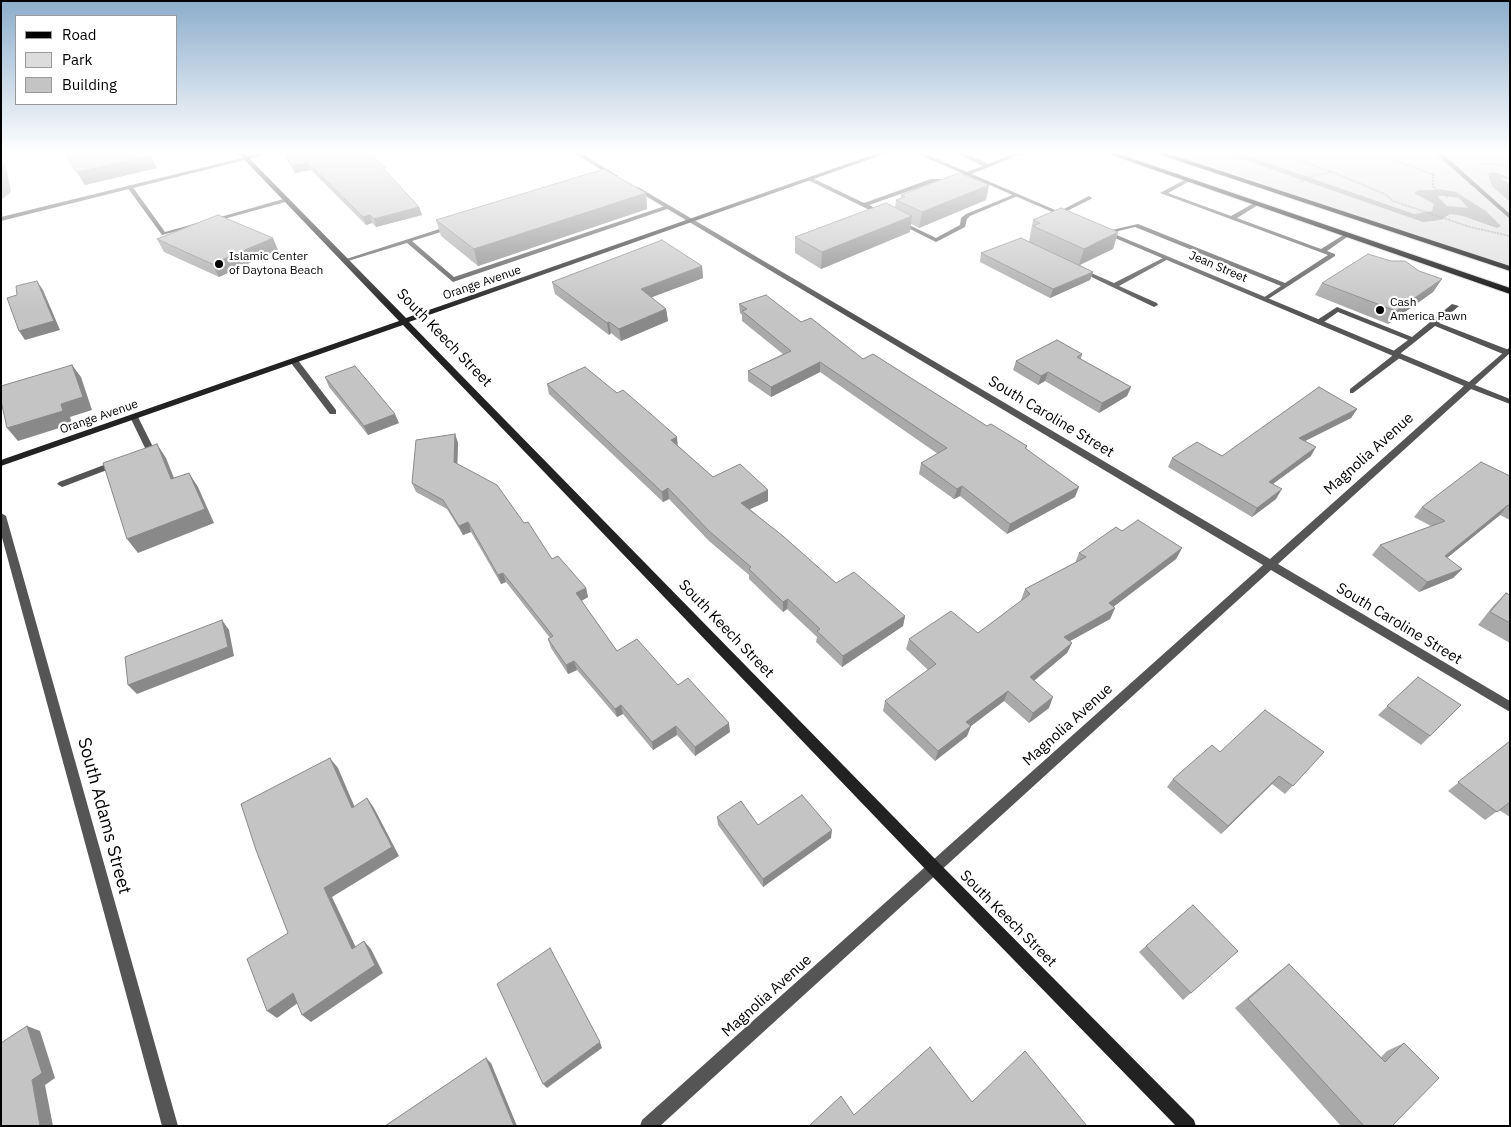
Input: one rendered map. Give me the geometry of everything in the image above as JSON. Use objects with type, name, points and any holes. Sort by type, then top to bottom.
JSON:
[{"type":"main road","points":[[1261,206],[1510,291]]},
{"type":"main road","points":[[1318,206],[1510,269]]},
{"type":"street","points":[[1,219],[55,206]]},
{"type":"street","points":[[143,206],[164,234],[268,206]]},
{"type":"street","name":"South Keech Street","points":[[293,206],[934,868],[1188,1126]]},
{"type":"street","name":"Orange Avenue","points":[[1,463],[735,206]]},
{"type":"street","points":[[865,206],[936,240],[964,226],[964,218],[968,215],[993,206]]},
{"type":"street","points":[[1043,206],[1075,219]]},
{"type":"street","points":[[1059,212],[1073,206]]},
{"type":"street","points":[[1198,206],[1333,255],[1265,299]]},
{"type":"street","points":[[1232,218],[1253,206]]},
{"type":"street","points":[[1497,206],[1510,217]]},
{"type":"street","points":[[408,241],[454,280],[668,207]]},
{"type":"street","name":"South Caroline Street","points":[[668,207],[1510,707]]},
{"type":"street","points":[[346,260],[463,224]]},
{"type":"street","points":[[1106,232],[1136,225],[1286,286]]},
{"type":"street","name":"Jean Street","points":[[1098,229],[1510,402]]},
{"type":"street","points":[[1322,251],[1347,235]]},
{"type":"street","points":[[1114,286],[1167,258]]},
{"type":"street","points":[[1072,266],[1154,305]]},
{"type":"street","points":[[1353,391],[1455,306]]},
{"type":"street","points":[[1318,322],[1337,309],[1413,340]]},
{"type":"street","points":[[1433,324],[1508,351]]},
{"type":"street","name":"Magnolia Avenue","points":[[648,1126],[1508,351]]},
{"type":"street","points":[[294,361],[332,412]]},
{"type":"street","points":[[62,484],[151,450],[134,417]]},
{"type":"street","name":"South Adams Street","points":[[1,516],[170,1126]]},
{"type":"path","points":[[1405,206],[1510,236]]},
{"type":"green space","points":[[1318,206],[1510,206],[1510,269]]},
{"type":"shaded area","points":[[1376,206],[1390,206],[1414,214],[1432,211],[1434,206],[1468,208],[1466,206],[1477,206],[1486,211],[1501,226],[1497,228],[1463,216],[1450,214],[1441,220],[1423,222]]},
{"type":"building","points":[[351,206],[419,207],[374,219],[370,215],[363,217]]},
{"type":"building","points":[[483,206],[607,206],[474,249],[436,220]]},
{"type":"building","points":[[879,206],[891,206],[912,216],[822,252],[795,237]]},
{"type":"building","points":[[908,206],[938,206],[922,212]]},
{"type":"building","points":[[1061,208],[1118,232],[1084,249],[1033,226],[1040,223],[1033,220]]},
{"type":"building","points":[[218,215],[273,238],[212,264],[157,239]]},
{"type":"building","points":[[1021,238],[1093,272],[1053,289],[981,253]]},
{"type":"building","points":[[662,240],[702,266],[641,289],[666,309],[619,329],[609,322],[607,323],[552,282]]},
{"type":"building","name":"Cash America Pawn","points":[[1368,254],[1391,261],[1405,261],[1419,271],[1442,279],[1396,311],[1322,283]]},
{"type":"building","points":[[37,281],[54,321],[19,331],[7,298],[17,295],[16,286]]},
{"type":"building","points":[[766,295],[801,322],[811,318],[863,359],[873,354],[987,426],[991,424],[1027,446],[1025,448],[1079,487],[1010,524],[962,486],[957,489],[921,463],[947,448],[820,362],[771,387],[748,371],[791,351],[742,311],[747,309],[739,304]]},
{"type":"building","points":[[1057,340],[1082,354],[1077,357],[1131,387],[1102,403],[1048,372],[1041,376],[1016,361]]},
{"type":"building","points":[[72,365],[83,397],[61,404],[63,411],[7,428],[1,401],[1,386]]},
{"type":"building","points":[[355,366],[395,414],[364,426],[325,377]]},
{"type":"building","points":[[585,367],[617,393],[623,390],[677,437],[671,440],[713,477],[740,464],[768,490],[741,503],[783,536],[836,583],[854,572],[905,616],[843,656],[817,631],[820,629],[788,599],[783,602],[749,569],[751,567],[709,531],[668,488],[662,492],[547,384]]},
{"type":"building","points":[[1319,387],[1357,409],[1299,438],[1316,447],[1269,482],[1282,489],[1257,508],[1172,458],[1197,442],[1222,456]]},
{"type":"building","points":[[455,434],[454,462],[497,485],[524,523],[528,522],[552,559],[558,556],[586,588],[576,593],[617,651],[637,639],[678,685],[688,678],[729,723],[695,747],[676,726],[652,742],[621,705],[615,709],[574,661],[566,665],[548,639],[553,636],[503,573],[498,575],[468,522],[459,526],[443,500],[412,483],[416,440]]},
{"type":"building","points":[[157,444],[171,479],[189,473],[205,509],[127,539],[103,463]]},
{"type":"building","points":[[1481,462],[1510,476],[1510,506],[1508,505],[1445,556],[1462,569],[1427,582],[1380,545],[1445,521],[1422,507]]},
{"type":"building","points":[[1138,520],[1182,548],[1109,603],[1115,608],[1064,637],[1072,643],[1030,677],[1053,697],[1033,713],[1008,691],[966,722],[971,726],[938,751],[885,701],[936,664],[909,639],[951,611],[978,633],[1030,594],[1025,589],[1086,557],[1079,553],[1116,527],[1122,531]]},
{"type":"building","points":[[1506,593],[1510,595],[1510,623],[1490,612]]},
{"type":"building","points":[[222,620],[228,647],[128,685],[125,657]]},
{"type":"building","points":[[1418,677],[1461,705],[1430,736],[1387,706]]},
{"type":"building","points":[[1265,710],[1324,752],[1293,786],[1279,776],[1228,826],[1173,779],[1212,745],[1220,752]]},
{"type":"building","points":[[1510,741],[1510,802],[1497,812],[1458,782]]},
{"type":"building","points":[[330,758],[352,808],[367,798],[392,847],[324,888],[352,949],[364,941],[375,965],[302,1015],[293,993],[267,1011],[247,959],[288,933],[256,850],[241,804]]},
{"type":"building","points":[[802,795],[832,830],[763,879],[717,817],[741,801],[758,825]]},
{"type":"building","points":[[1193,905],[1238,951],[1191,993],[1146,946]]},
{"type":"building","points":[[550,948],[600,1042],[543,1084],[497,984]]},
{"type":"building","points":[[1289,964],[1385,1062],[1404,1043],[1439,1078],[1392,1126],[1364,1126],[1248,999]]},
{"type":"building","points":[[27,1026],[42,1073],[32,1080],[40,1126],[1,1126],[1,1043]]},
{"type":"building","points":[[930,1047],[972,1102],[1025,1051],[1087,1126],[809,1126],[841,1096],[854,1115]]},
{"type":"building","points":[[486,1058],[514,1126],[385,1126]]},
{"type":"place","name":"Islamic Center of Daytona Beach","points":[[219,264]]},
{"type":"place","name":"Cash America Pawn","points":[[1380,310]]}]
